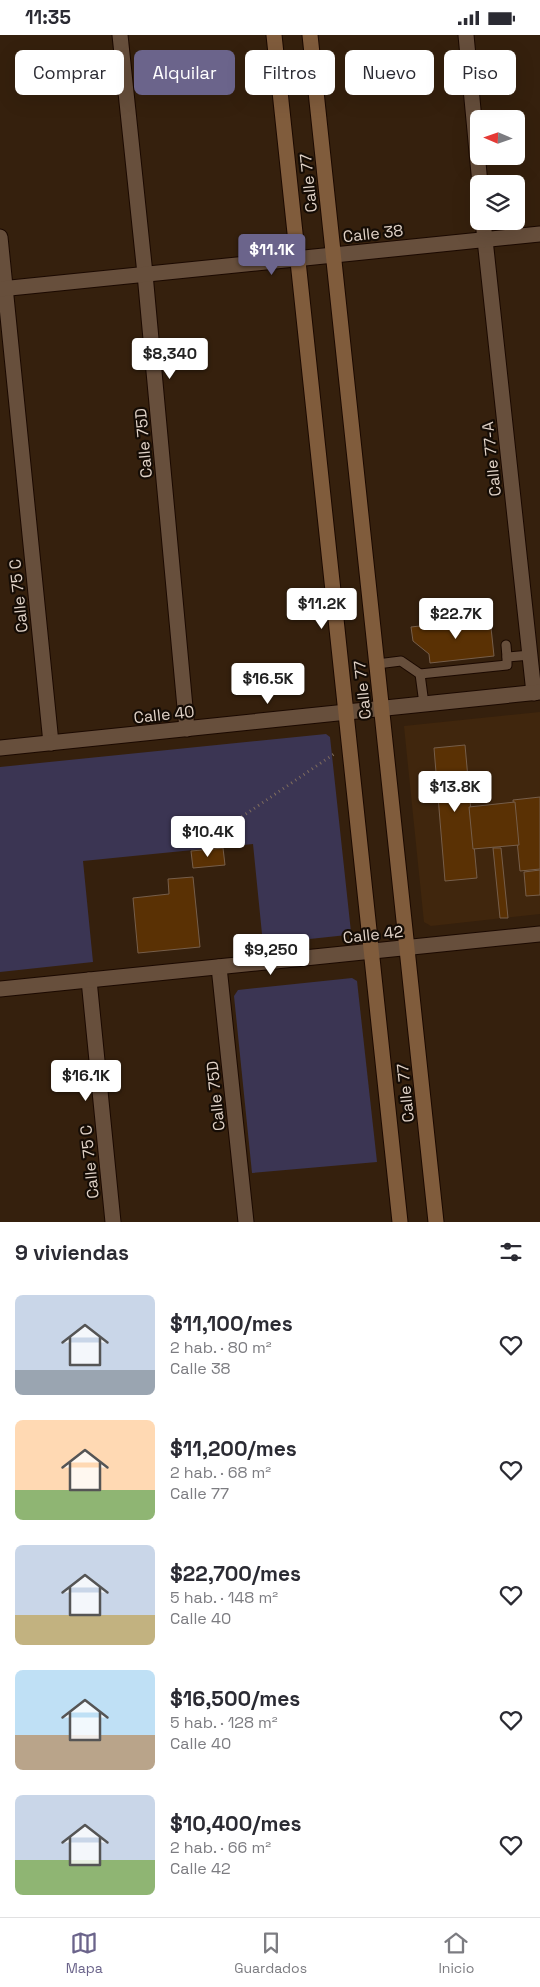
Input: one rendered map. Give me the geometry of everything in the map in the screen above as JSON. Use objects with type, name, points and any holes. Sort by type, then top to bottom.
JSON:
[{"type":"street","name":"Calle 75D","points":[[120,35],[145,274],[187,729]]},
{"type":"street","name":"Calle 77","points":[[274,35],[400,1222]]},
{"type":"street","name":"Calle 77","points":[[310,35],[436,1222]]},
{"type":"street","points":[[466,35],[479,175]]},
{"type":"street","name":"Calle 77-A","points":[[484,230],[530,655],[537,693]]},
{"type":"street","name":"Calle 38","points":[[3,289],[540,234]]},
{"type":"street","name":"Calle 75 C","points":[[0,237],[3,289],[51,743]]},
{"type":"street","name":"Calle 40","points":[[0,748],[537,693]]},
{"type":"street","name":"Calle 42","points":[[0,989],[540,935]]},
{"type":"street","name":"Calle 75D","points":[[219,967],[246,1222]]},
{"type":"street","name":"Calle 75 C","points":[[89,980],[113,1222]]},
{"type":"lane","points":[[377,664],[401,661],[420,673],[507,665],[506,645]]},
{"type":"lane","points":[[507,657],[530,655]]},
{"type":"lane","points":[[420,673],[424,704]]},
{"type":"path","points":[[221,831],[337,752]]},
{"type":"shaded area","points":[[540,712],[540,914],[431,926],[424,922],[404,726]]},
{"type":"shaded area","points":[[326,734],[330,737],[351,932],[347,935],[263,944],[253,844],[83,861],[93,962],[0,972],[0,767]]},
{"type":"shaded area","points":[[352,978],[357,981],[377,1162],[252,1173],[234,996],[238,990]]},
{"type":"building","points":[[490,618],[494,656],[430,663],[429,654],[413,641],[411,627]]},
{"type":"building","points":[[465,745],[477,878],[445,881],[434,748]]},
{"type":"building","points":[[540,797],[540,869],[520,871],[513,800]]},
{"type":"building","points":[[515,802],[519,845],[473,849],[469,807]]},
{"type":"building","points":[[223,848],[225,865],[193,868],[191,851]]},
{"type":"building","points":[[493,848],[501,848],[508,918],[500,918]]},
{"type":"building","points":[[540,870],[540,895],[526,896],[524,872]]},
{"type":"building","points":[[193,877],[200,947],[138,953],[133,898],[169,894],[168,879]]}]
